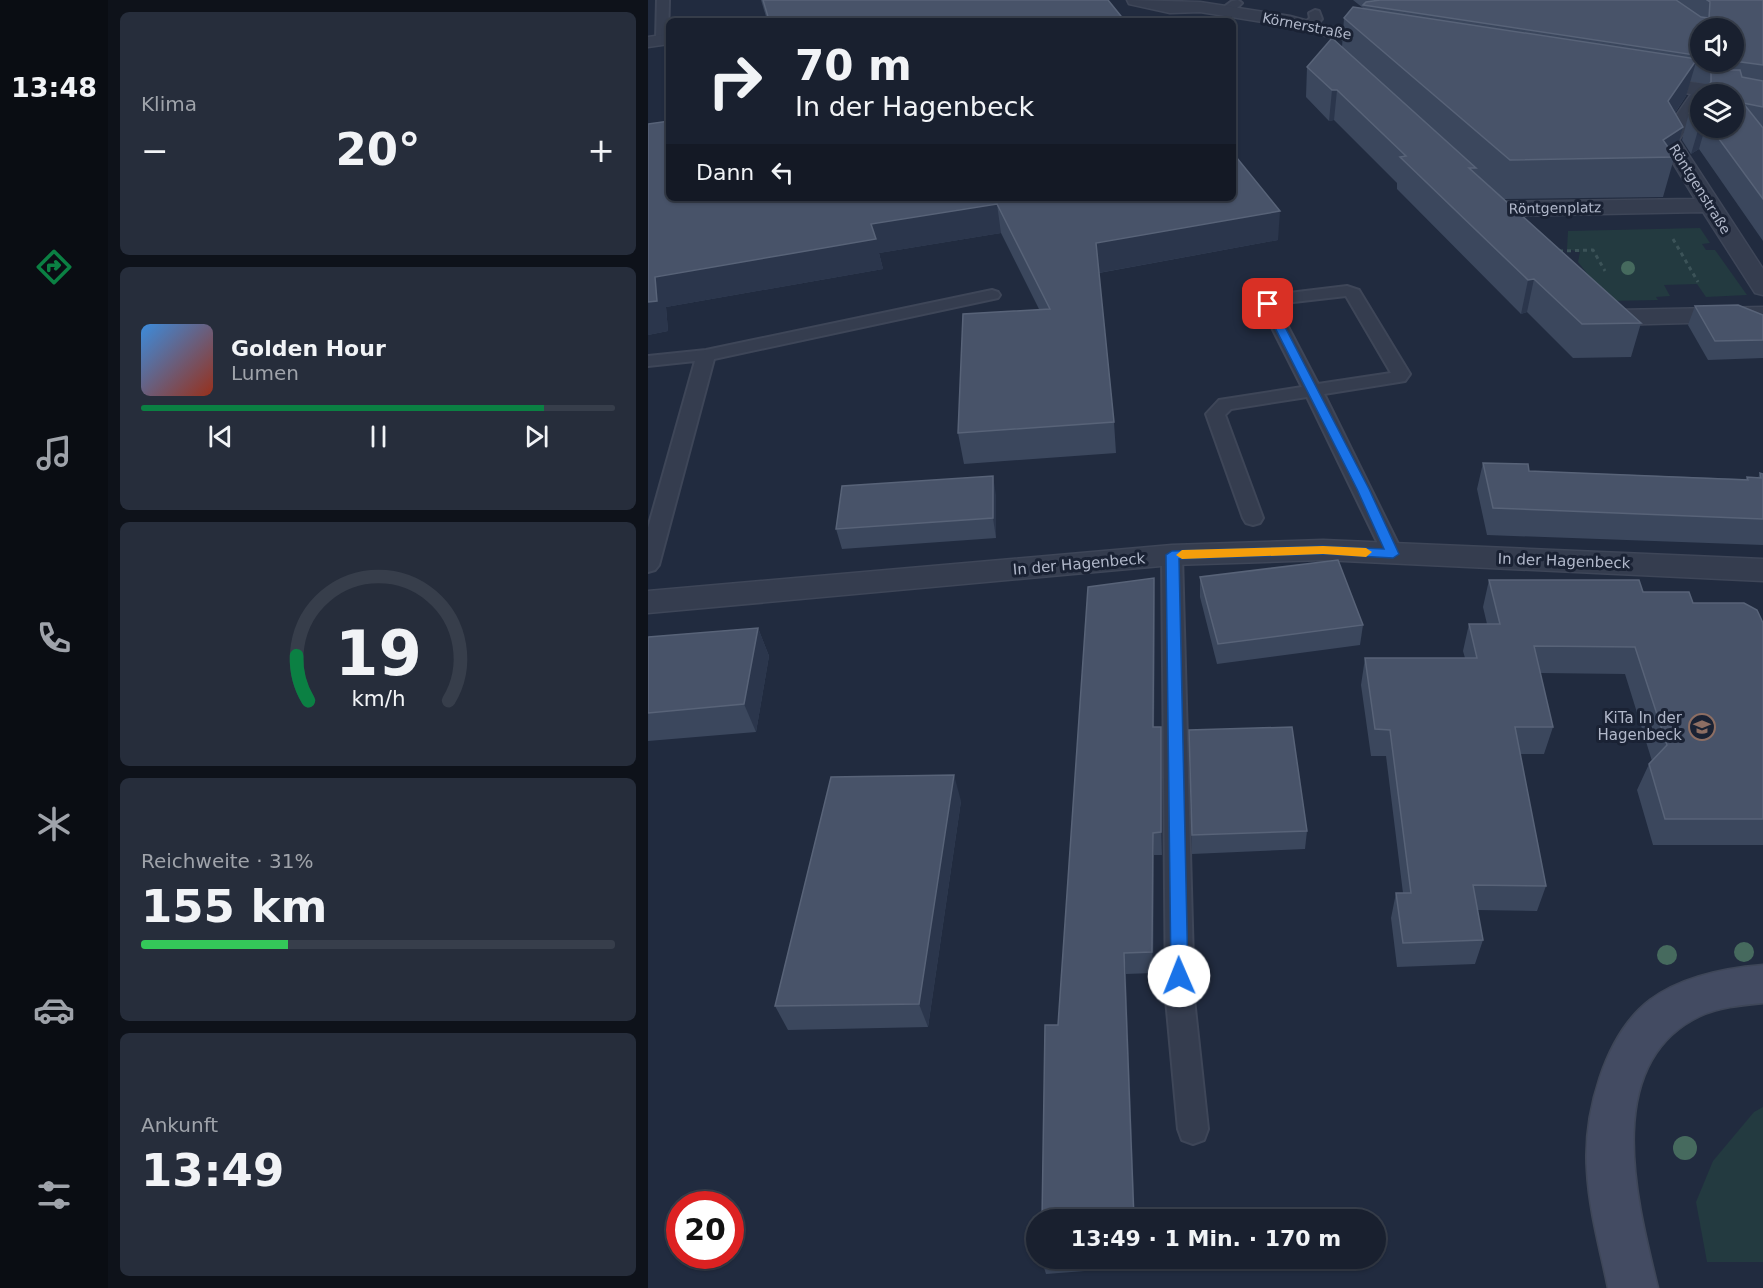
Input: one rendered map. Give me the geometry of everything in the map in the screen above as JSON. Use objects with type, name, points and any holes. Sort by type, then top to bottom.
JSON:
[{"type":"street","name":"Körnerstraße","points":[[1135,0],[1170,8],[1230,7],[1311,20],[1325,40],[1401,44]]},
{"type":"street","points":[[1625,79],[1690,89]]},
{"type":"street","points":[[1744,96],[1763,100]]},
{"type":"street","name":"Röntgenstraße","points":[[1690,109],[1669,140],[1763,288]]},
{"type":"street","name":"Röntgenplatz","points":[[1540,251],[1489,203],[1709,205]]},
{"type":"street","points":[[1580,288],[1612,318],[1763,314]]},
{"type":"street","name":"In der Hagenbeck","points":[[648,602],[1172,555],[1323,550],[1763,570]]},
{"type":"street","points":[[1631,1281],[1610,1171],[1610,1134],[1618,1086],[1640,1042],[1663,1016],[1691,1000],[1745,985],[1763,984]]},
{"type":"lane","points":[[660,41],[663,0]]},
{"type":"lane","points":[[1253,518],[1215,414],[1225,404],[1313,391],[1399,377],[1401,374],[1353,293],[1347,291],[1269,300],[1268,304],[1313,391],[1363,489],[1393,554]]},
{"type":"lane","points":[[648,361],[706,356],[992,294]]},
{"type":"lane","points":[[648,565],[706,356]]},
{"type":"lane","points":[[1172,555],[1180,999],[1193,1129]]},
{"type":"path","points":[[1669,233],[1700,282],[1689,282]]},
{"type":"path","points":[[1540,251],[1593,250],[1607,275]]},
{"type":"green space","points":[[1700,228],[1710,243],[1702,244],[1706,250],[1715,250],[1747,295],[1706,297],[1697,284],[1664,285],[1670,296],[1656,297],[1658,300],[1609,301],[1578,262],[1580,252],[1567,249],[1568,231]]},
{"type":"green space","points":[[1763,1107],[1763,1262],[1707,1262],[1696,1202],[1713,1161],[1754,1112]]},
{"type":"building","points":[[763,0],[1108,0],[1123,18],[768,18]]},
{"type":"building","points":[[1380,0],[1676,0],[1701,17],[1709,18],[1690,18],[1690,54],[1363,5],[1366,2]]},
{"type":"building","points":[[1707,0],[1763,0],[1763,65],[1744,62],[1744,18],[1709,18],[1710,2]]},
{"type":"building","points":[[1353,7],[1690,58],[1690,69],[1668,101],[1683,127],[1663,140],[1675,157],[1510,160],[1344,18]]},
{"type":"building","points":[[1332,38],[1476,168],[1469,168],[1641,323],[1582,324],[1534,279],[1528,280],[1400,157],[1406,156],[1337,90],[1332,90],[1307,67]]},
{"type":"building","points":[[1711,72],[1741,72],[1742,77],[1763,81],[1763,107],[1744,103],[1744,84],[1710,84]]},
{"type":"building","points":[[1744,104],[1763,128],[1763,199],[1718,138],[1744,138]]},
{"type":"building","points":[[666,121],[666,201],[1236,201],[1236,157],[1280,211],[1096,243],[1114,422],[958,433],[963,314],[1050,309],[997,204],[871,224],[876,239],[655,277],[657,301],[648,302],[648,124]]},
{"type":"building","points":[[1738,305],[1763,315],[1763,340],[1715,341],[1695,306]]},
{"type":"building","points":[[1483,463],[1528,464],[1529,471],[1748,480],[1747,477],[1761,478],[1760,473],[1763,474],[1763,519],[1493,508]]},
{"type":"building","points":[[993,476],[993,518],[836,529],[842,486]]},
{"type":"building","points":[[1338,560],[1363,625],[1218,644],[1200,577]]},
{"type":"building","points":[[1154,578],[1153,727],[1161,727],[1161,832],[1153,833],[1152,952],[1124,953],[1134,1209],[1042,1209],[1045,1025],[1058,1025],[1088,587]]},
{"type":"building","points":[[1489,580],[1639,580],[1643,592],[1689,592],[1693,603],[1744,603],[1757,610],[1763,623],[1763,819],[1665,819],[1649,764],[1667,745],[1635,647],[1534,646],[1553,727],[1515,727],[1546,886],[1473,885],[1483,940],[1403,943],[1396,893],[1411,893],[1390,730],[1375,729],[1365,658],[1477,658],[1469,624],[1500,624]]},
{"type":"building","points":[[758,628],[744,704],[648,713],[648,637]]},
{"type":"building","points":[[1292,727],[1307,831],[1192,835],[1189,730]]},
{"type":"building","points":[[954,775],[919,1004],[775,1006],[831,777]]},
{"type":"slow traffic","points":[[1182,555],[1323,550],[1366,552]]},
{"type":"place","name":"KiTa In der Hagenbeck","points":[[1702,727]]},
{"type":"route","points":[[1179,976],[1172,555],[1323,550],[1393,554],[1363,489],[1268,304]]}]
